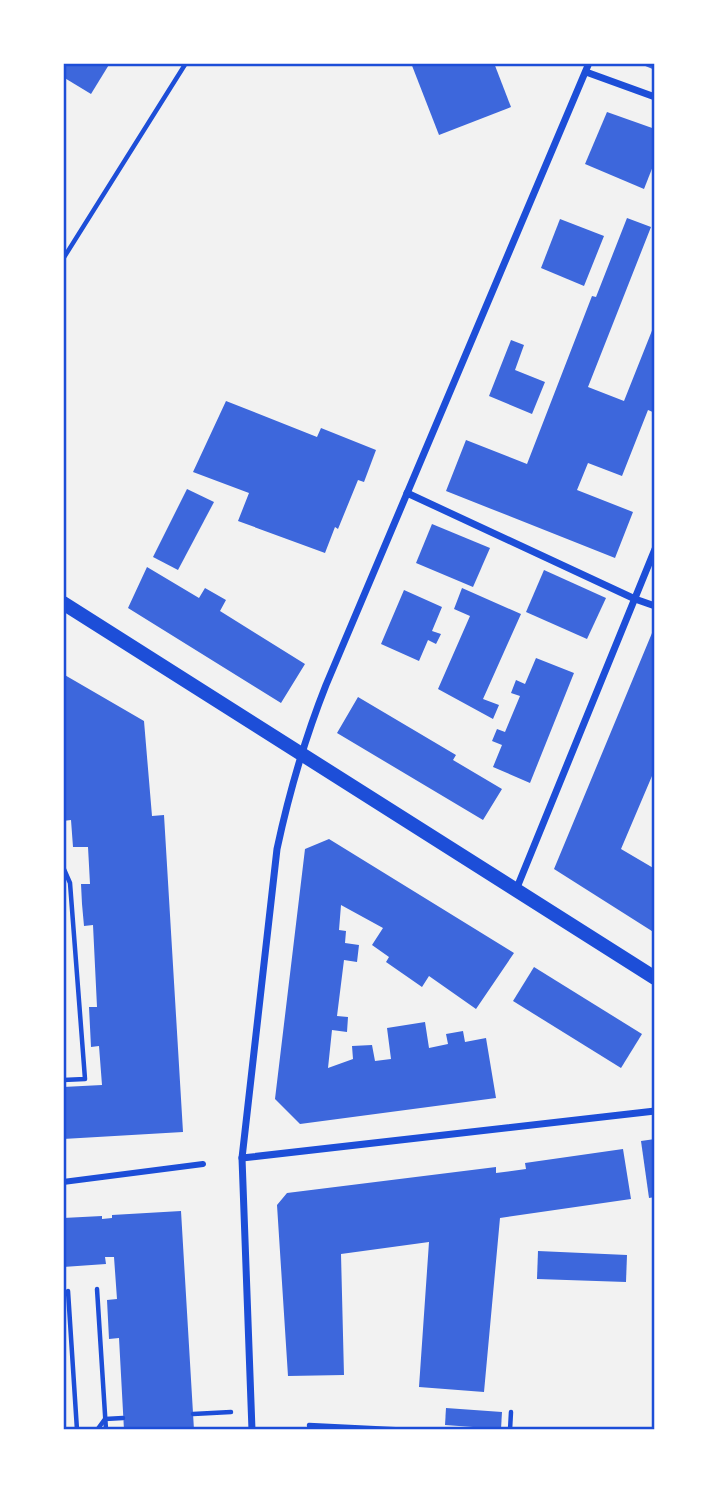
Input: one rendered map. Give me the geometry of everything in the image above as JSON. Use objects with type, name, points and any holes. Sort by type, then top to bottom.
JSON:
[{"type":"main road","points":[[63,603],[655,978]]},
{"type":"street","points":[[252,1430],[242,1158],[277,849],[301,753],[326,685],[589,63]]},
{"type":"street","points":[[586,72],[655,97]]},
{"type":"street","points":[[407,493],[655,606]]},
{"type":"street","points":[[516,890],[655,549]]},
{"type":"street","points":[[242,1158],[655,1111]]},
{"type":"street","points":[[63,1182],[203,1164]]},
{"type":"path","points":[[63,259],[186,63]]},
{"type":"path","points":[[63,867],[70,883],[85,1079],[63,1080]]},
{"type":"path","points":[[97,1289],[106,1430]]},
{"type":"path","points":[[68,1291],[76,1430]]},
{"type":"path","points":[[193,1414],[250,1411]]},
{"type":"path","points":[[510,1430],[511,1412]]},
{"type":"path","points":[[105,1419],[124,1418]]},
{"type":"path","points":[[97,1430],[105,1419]]},
{"type":"path","points":[[310,1430],[309,1425],[411,1430]]},
{"type":"building","points":[[63,63],[110,63],[91,94],[63,77]]},
{"type":"building","points":[[411,63],[494,63],[511,107],[439,135]]},
{"type":"building","points":[[638,63],[655,63],[655,70]]},
{"type":"building","points":[[607,112],[655,129],[655,161],[644,189],[585,164]]},
{"type":"building","points":[[627,218],[651,227],[588,387],[624,401],[655,323],[655,413],[648,410],[622,476],[588,463],[577,490],[633,512],[615,558],[446,491],[466,440],[527,464],[592,296],[596,297]]},
{"type":"building","points":[[560,219],[604,236],[584,286],[541,268]]},
{"type":"building","points":[[511,340],[524,345],[515,370],[545,382],[532,414],[489,396]]},
{"type":"building","points":[[226,401],[317,437],[321,428],[376,450],[364,482],[358,480],[325,553],[238,521],[249,493],[193,472]]},
{"type":"building","points":[[187,489],[214,502],[178,570],[153,557]]},
{"type":"building","points":[[432,524],[490,548],[473,587],[416,563]]},
{"type":"building","points":[[147,567],[199,598],[205,588],[226,600],[220,611],[305,664],[281,703],[128,608]]},
{"type":"building","points":[[544,570],[606,598],[587,639],[526,612]]},
{"type":"building","points":[[462,588],[521,614],[483,699],[499,705],[493,719],[438,689],[470,616],[454,609]]},
{"type":"building","points":[[404,590],[442,607],[432,631],[441,634],[436,644],[428,640],[419,661],[381,644]]},
{"type":"building","points":[[652,633],[655,634],[655,778],[652,776],[621,849],[655,869],[655,933],[554,869]]},
{"type":"building","points":[[536,658],[574,673],[530,783],[493,767],[502,745],[492,741],[497,729],[505,732],[520,696],[511,693],[516,680],[525,684]]},
{"type":"building","points":[[63,674],[144,721],[152,816],[164,815],[183,1132],[63,1139],[63,1087],[102,1085],[99,1046],[91,1047],[89,1007],[97,1007],[93,925],[84,926],[82,904],[81,884],[90,884],[88,847],[73,847],[71,820],[63,821]]},
{"type":"building","points":[[358,697],[456,755],[453,760],[502,789],[483,820],[337,733]]},
{"type":"building","points":[[329,839],[514,953],[476,1009],[429,976],[422,987],[386,962],[389,957],[372,945],[383,928],[341,905],[339,930],[346,931],[345,943],[359,945],[357,962],[344,960],[337,1016],[348,1017],[347,1032],[332,1030],[328,1068],[353,1059],[352,1046],[372,1045],[375,1061],[391,1059],[387,1028],[425,1022],[429,1048],[448,1044],[446,1034],[463,1031],[465,1042],[486,1038],[496,1098],[300,1124],[275,1099],[305,849]]},
{"type":"building","points":[[534,967],[642,1034],[621,1068],[513,1001]]},
{"type":"building","points":[[655,1139],[655,1197],[649,1198],[641,1141]]},
{"type":"building","points":[[623,1149],[631,1199],[500,1218],[484,1392],[419,1387],[429,1242],[341,1254],[344,1375],[288,1376],[277,1205],[287,1193],[496,1167],[496,1173],[526,1169],[525,1163]]},
{"type":"building","points":[[181,1211],[194,1430],[124,1430],[119,1338],[109,1339],[107,1300],[117,1299],[114,1257],[105,1257],[106,1264],[63,1267],[63,1218],[102,1216],[102,1219],[112,1218],[112,1215]]},
{"type":"building","points":[[538,1251],[627,1255],[626,1282],[537,1279]]},
{"type":"building","points":[[446,1408],[502,1412],[501,1429],[445,1425]]}]
